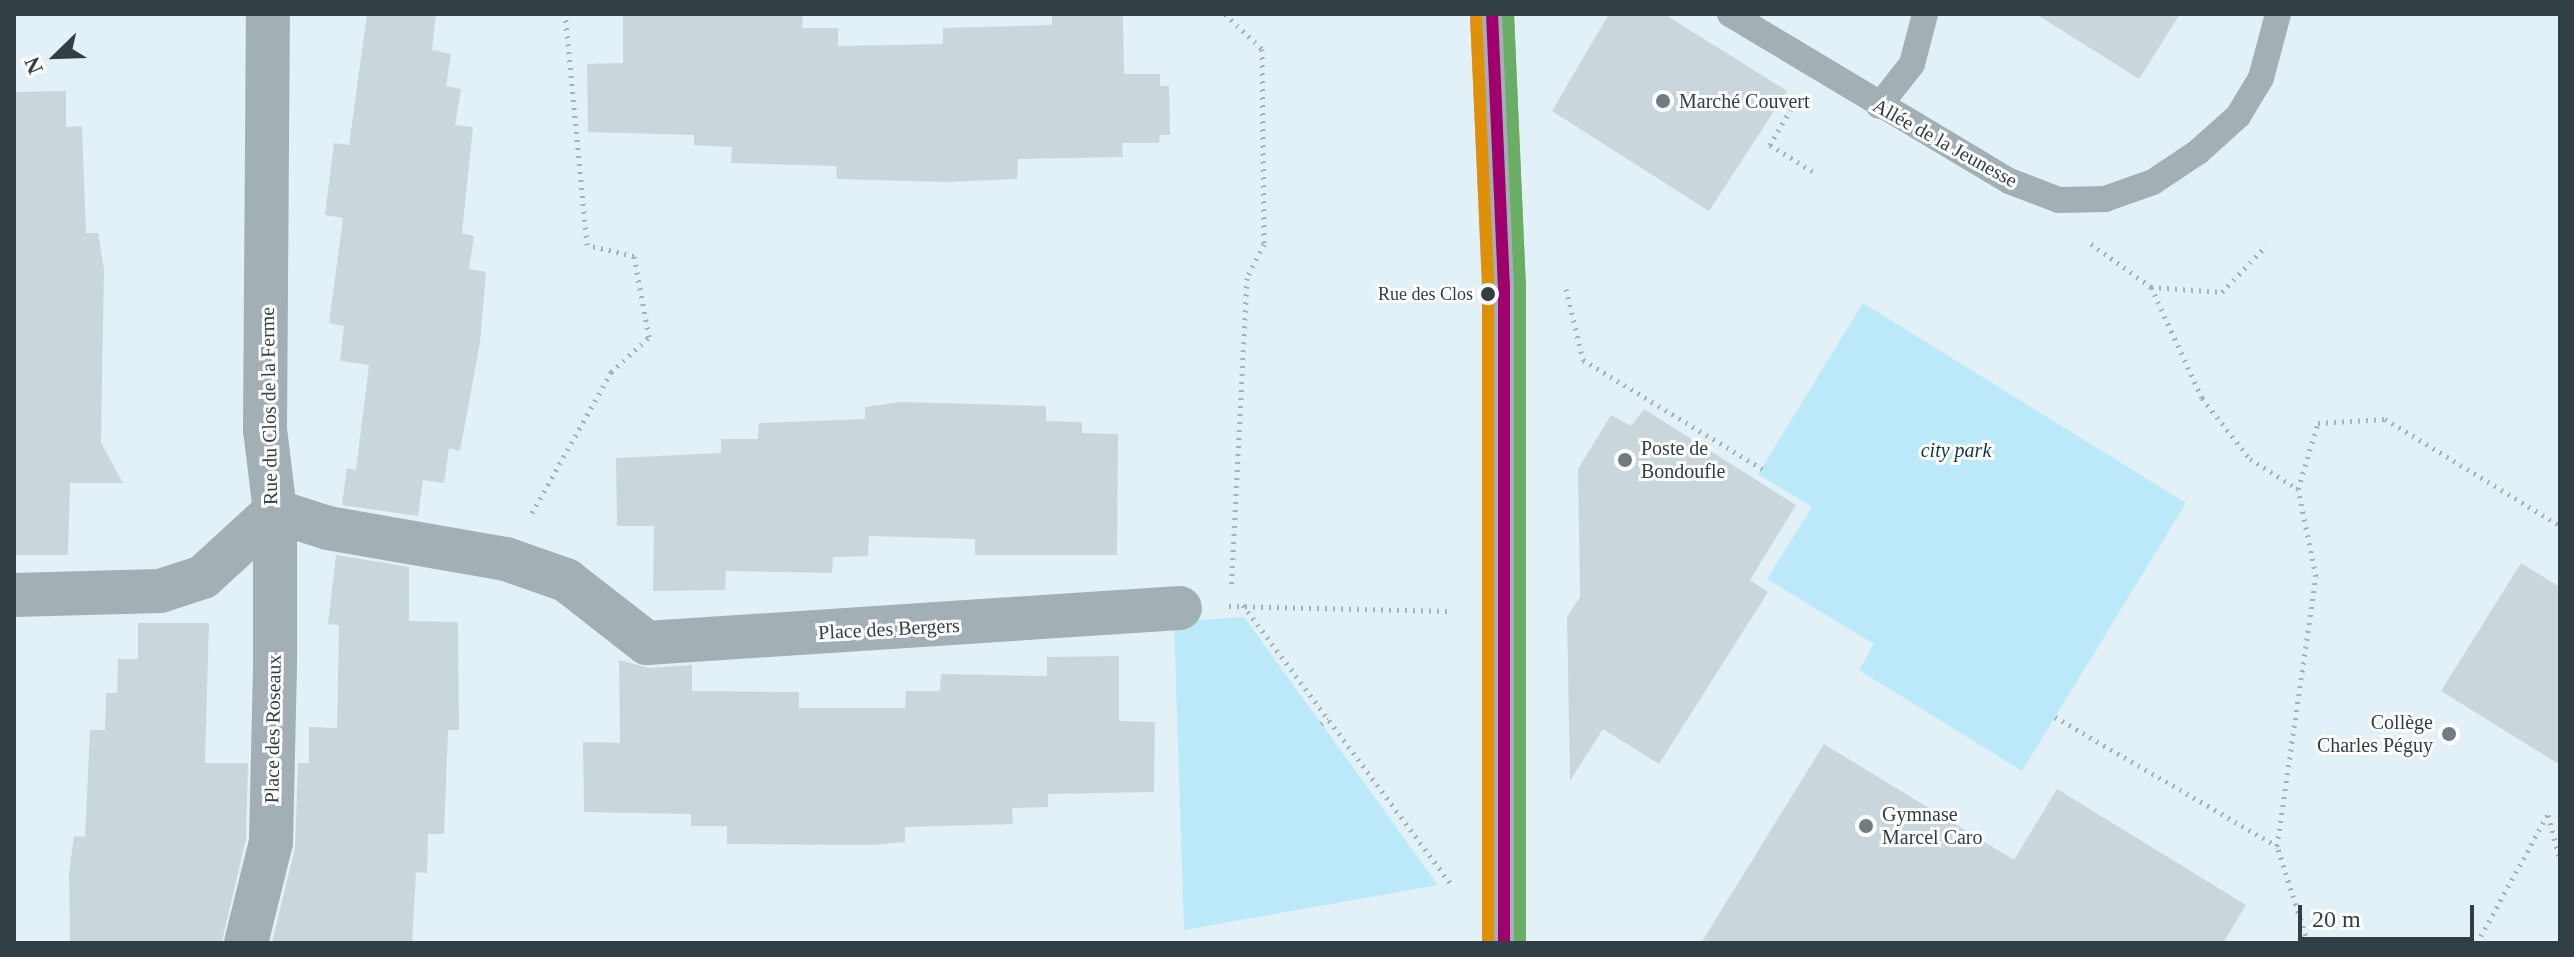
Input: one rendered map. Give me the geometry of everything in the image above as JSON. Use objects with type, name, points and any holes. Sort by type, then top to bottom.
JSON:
[{"type":"street","name":"Rue du Clos de la Ferme","points":[[14,595],[160,591],[203,577],[275,511],[265,430],[268,14]]},
{"type":"street","points":[[1492,14],[1504,284],[1501,612],[1504,943]]},
{"type":"street","name":"Place des Bergers","points":[[275,511],[328,528],[506,559],[566,580],[605,614],[647,643],[1180,608]]},
{"type":"street","name":"Place des Roseaux","points":[[246,943],[271,842],[275,511]]},
{"type":"lane","name":"Allée de la Jeunesse","points":[[1730,14],[1879,106],[2009,181],[2059,200],[2105,199],[2153,182],[2238,116],[2261,78],[2278,14]]},
{"type":"lane","points":[[1879,106],[1912,64],[1925,14]]},
{"type":"path","points":[[506,559],[611,372],[649,337],[634,256],[587,245],[565,14]]},
{"type":"path","points":[[1225,14],[1262,49],[1264,244],[1247,278],[1230,606]]},
{"type":"path","points":[[1814,66],[1770,145],[1817,174]]},
{"type":"path","points":[[2083,239],[2151,287],[2202,398],[2250,459],[2298,489]]},
{"type":"path","points":[[2151,287],[2222,292],[2266,246]]},
{"type":"path","points":[[1566,289],[1583,360],[1762,469]]},
{"type":"path","points":[[2308,943],[2277,846],[2316,576],[2298,489],[2318,423],[2385,419],[2560,526]]},
{"type":"path","points":[[1243,605],[1462,899],[1505,899]]},
{"type":"path","points":[[1180,608],[1243,605],[1501,612]]},
{"type":"path","points":[[2055,717],[2277,846]]},
{"type":"path","points":[[1321,724],[1329,719]]},
{"type":"path","points":[[2480,942],[2548,814],[2560,860]]},
{"type":"green space","name":"city park","points":[[1863,303],[2186,503],[2022,771],[1859,670],[1874,644],[1767,579],[1812,507],[1758,474]]},
{"type":"green space","points":[[1244,617],[1438,885],[1184,930],[1174,622]]},
{"type":"building","points":[[367,14],[436,14],[432,50],[451,54],[446,86],[461,89],[455,125],[473,127],[462,233],[474,236],[469,269],[486,272],[480,342],[460,451],[449,448],[444,483],[423,480],[418,516],[342,505],[347,468],[356,470],[369,365],[340,361],[344,326],[329,323],[343,218],[325,215],[334,143],[349,145]]},
{"type":"building","points":[[623,14],[803,14],[802,28],[838,28],[838,46],[943,44],[943,28],[1052,25],[1052,14],[1123,14],[1124,74],[1160,74],[1160,86],[1169,86],[1170,135],[1160,135],[1159,143],[1122,143],[1123,157],[1018,159],[1017,179],[946,182],[837,179],[836,166],[731,163],[732,147],[694,145],[694,135],[588,132],[587,64],[623,63]]},
{"type":"building","points":[[1609,14],[1664,14],[1787,91],[1709,211],[1552,111]]},
{"type":"building","points":[[2036,14],[2180,14],[2139,79]]},
{"type":"building","points":[[66,91],[66,127],[82,126],[86,233],[98,233],[104,269],[101,443],[123,483],[70,483],[68,555],[14,555],[14,92]]},
{"type":"building","points":[[901,402],[1046,406],[1046,421],[1082,422],[1082,433],[1118,434],[1117,555],[975,555],[975,539],[869,536],[868,556],[833,557],[832,573],[726,571],[725,590],[653,591],[654,526],[617,526],[616,458],[721,453],[721,439],[758,439],[759,423],[865,419],[865,407]]},
{"type":"building","points":[[1644,409],[1796,505],[1750,580],[1768,592],[1659,764],[1603,729],[1570,781],[1567,617],[1580,597],[1578,469],[1611,415],[1631,426]]},
{"type":"building","points":[[336,555],[409,567],[409,621],[458,622],[459,730],[448,730],[444,834],[428,834],[427,873],[416,872],[412,943],[272,942],[295,848],[298,763],[309,763],[309,727],[337,728],[339,625],[328,624]]},
{"type":"building","points":[[2521,563],[2560,587],[2560,765],[2441,691]]},
{"type":"building","points":[[138,623],[209,623],[205,763],[248,763],[246,839],[222,941],[70,943],[69,873],[74,836],[85,837],[90,730],[105,730],[106,693],[117,693],[118,659],[138,659]]},
{"type":"building","points":[[1119,656],[1119,721],[1155,722],[1154,792],[1048,794],[1048,807],[1012,808],[1013,824],[905,827],[905,842],[871,845],[727,844],[727,826],[691,826],[691,814],[584,812],[583,742],[620,743],[619,660],[649,668],[692,665],[692,691],[799,692],[799,708],[905,708],[906,691],[940,691],[941,674],[1047,676],[1047,657]]},
{"type":"building","name":"Gymnase Marcel Caro","points":[[1824,744],[2014,860],[2057,789],[2246,905],[2223,943],[1701,943]]},
{"type":"transit line","points":[[1492,14],[1504,284],[1504,943]]},
{"type":"transit line","points":[[1508,14],[1520,284],[1520,943]]},
{"type":"transit line","points":[[1476,15],[1488,284],[1488,943]]},
{"type":"place","name":"Marché Couvert","points":[[1663,101]]},
{"type":"place","name":"Rue des Clos","points":[[1488,294]]},
{"type":"place","name":"Poste de Bondoufle","points":[[1625,460]]},
{"type":"place","name":"Collège Charles Péguy","points":[[2449,734]]},
{"type":"place","name":"Gymnase Marcel Caro","points":[[1866,826]]}]
